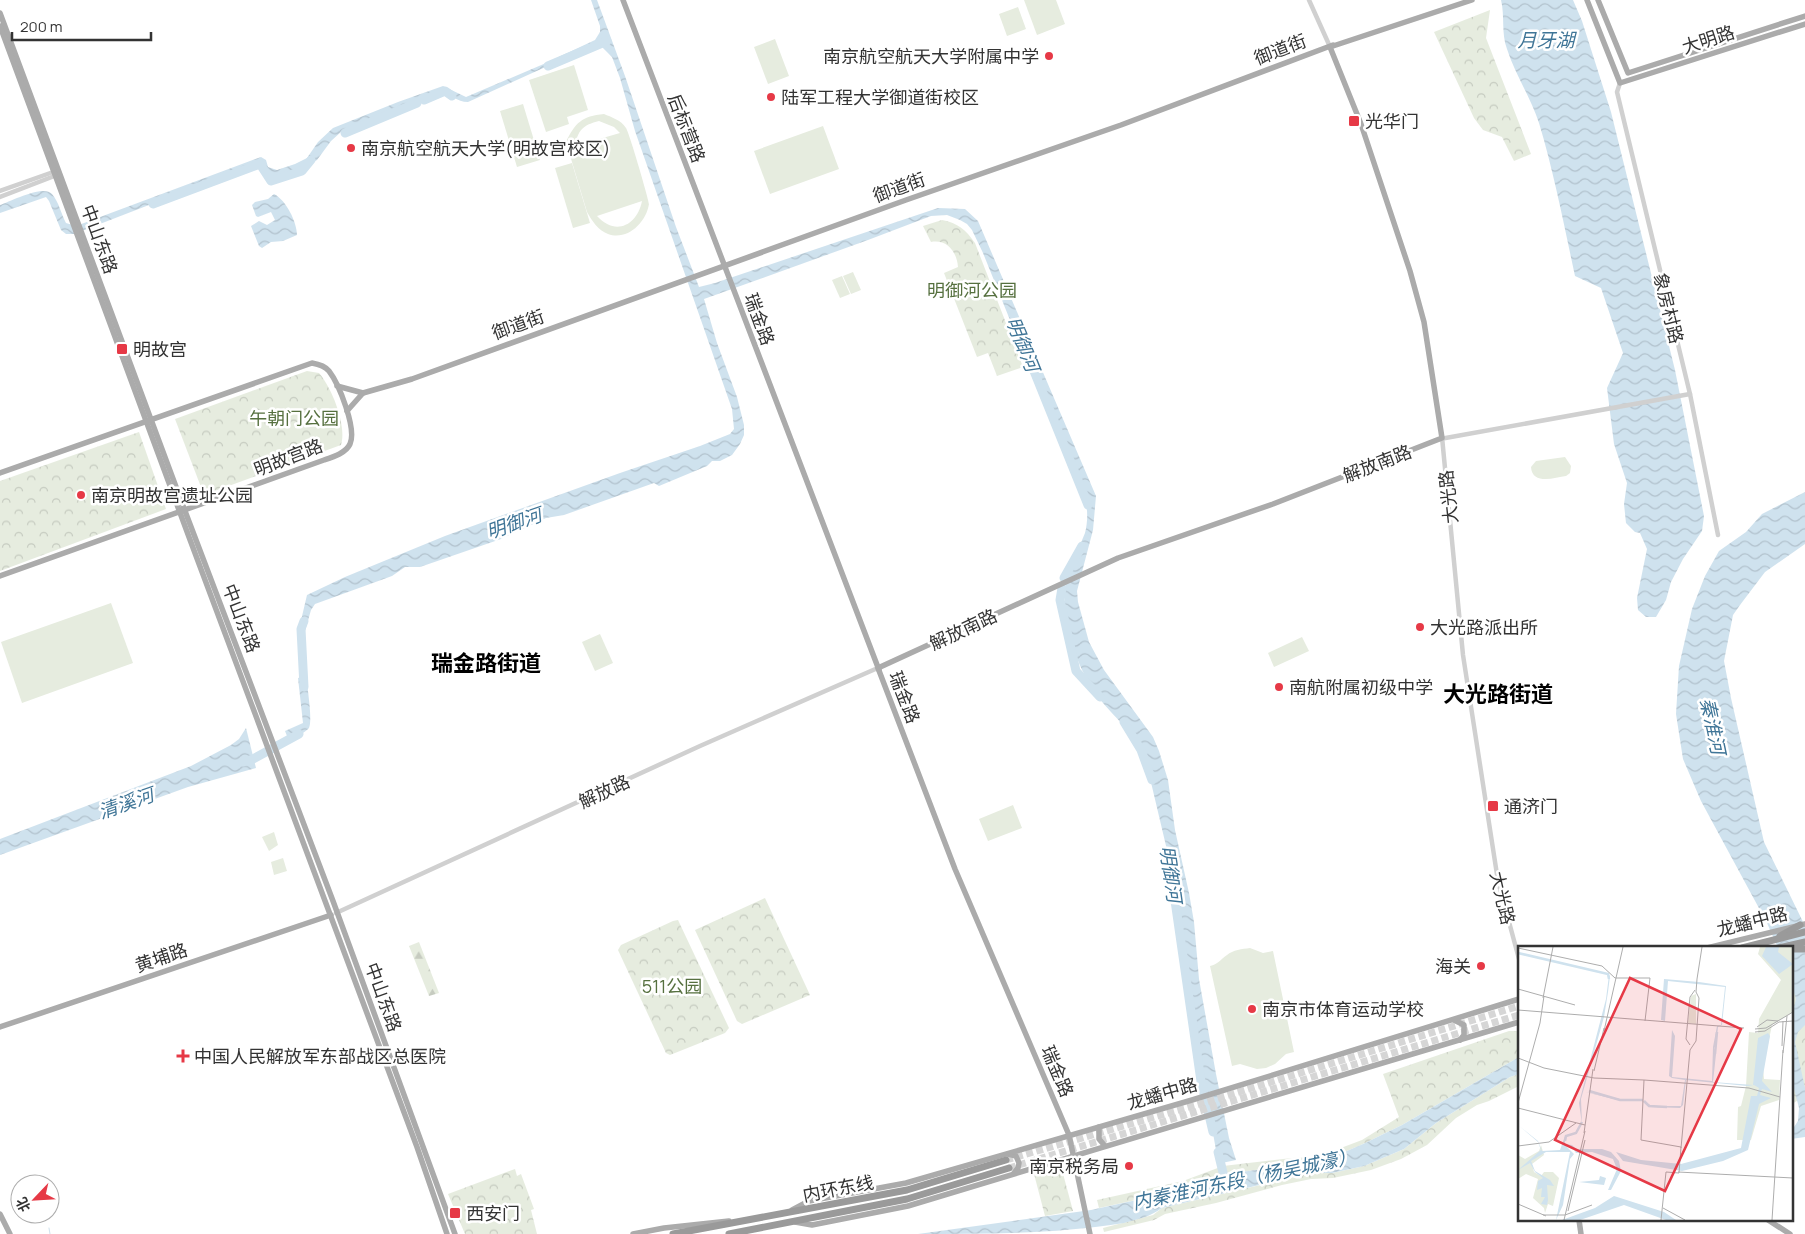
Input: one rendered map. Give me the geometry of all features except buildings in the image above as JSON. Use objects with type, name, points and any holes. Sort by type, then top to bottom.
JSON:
[{"type":"highway","points":[[1768,941],[1802,925]]},
{"type":"highway","points":[[1749,946],[1805,932]]},
{"type":"highway","points":[[1788,946],[1805,942]]},
{"type":"highway","points":[[1792,951],[1805,949]]},
{"type":"highway","name":"内环东线","points":[[673,1234],[907,1190],[1006,1157]]},
{"type":"highway","name":"内环东线","points":[[729,1234],[908,1199],[1010,1171]]},
{"type":"main road","name":"后标营路","points":[[623,0],[724,266]]},
{"type":"main road","name":"御道街","points":[[363,393],[412,379],[1121,125],[1330,47],[1472,0]]},
{"type":"main road","points":[[1587,0],[1620,83]]},
{"type":"main road","name":"大明路","points":[[1598,0],[1628,72],[1805,16]]},
{"type":"main road","name":"中山东路","points":[[0,13],[56,173]]},
{"type":"main road","name":"大明路","points":[[1620,83],[1805,24]]},
{"type":"main road","name":"中山东路","points":[[0,26],[455,1234]]},
{"type":"main road","points":[[1330,47],[1357,115]]},
{"type":"main road","name":"瑞金路","points":[[724,266],[955,868],[1069,1135],[1075,1156],[1090,1234]]},
{"type":"main road","name":"明故宫路","points":[[0,473],[307,364],[316,364],[328,370],[347,411],[352,437],[350,444],[344,451],[324,460],[0,576]]},
{"type":"main road","points":[[337,386],[363,393],[347,411]]},
{"type":"main road","points":[[987,618],[1118,558]]},
{"type":"main road","name":"中山东路","points":[[334,914],[447,1234]]},
{"type":"main road","name":"黄埔路","points":[[0,1027],[334,914]]},
{"type":"main road","name":"龙蟠中路","points":[[1715,946],[1802,925]]},
{"type":"main road","name":"龙蟠中路","points":[[788,1213],[809,1201],[906,1183],[1006,1157],[1069,1135],[1192,1100],[1518,999]]},
{"type":"main road","points":[[1454,1020],[1460,1021],[1465,1028],[1464,1035],[1460,1040]]},
{"type":"main road","name":"龙蟠中路","points":[[789,1222],[812,1225],[908,1206],[1010,1171],[1075,1156],[1518,1022]]},
{"type":"main road","points":[[1099,1127],[1099,1139],[1105,1146]]},
{"type":"main road","points":[[1006,1157],[1012,1154],[1018,1159],[1018,1168],[1010,1171]]},
{"type":"main road","points":[[0,1214],[10,1234]]},
{"type":"main road","points":[[633,1234],[710,1222],[751,1220]]},
{"type":"main road","points":[[1771,1222],[1790,1234]]},
{"type":"main road","points":[[735,1234],[744,1231]]},
{"type":"street","points":[[1309,0],[1330,47]]},
{"type":"street","name":"象房村路","points":[[1620,83],[1616,92],[1690,394],[1718,535]]},
{"type":"street","name":"大光路","points":[[1357,115],[1399,237],[1424,322],[1442,438],[1463,655],[1498,881],[1518,955]]},
{"type":"street","points":[[0,191],[56,173]]},
{"type":"street","points":[[0,197],[56,173]]},
{"type":"street","name":"解放南路","points":[[1049,590],[1118,558],[1273,504],[1442,438],[1690,394]]},
{"type":"street","name":"解放南路","points":[[878,668],[987,618]]},
{"type":"street","name":"解放路","points":[[334,914],[700,746],[878,668]]},
{"type":"green space","points":[[1024,0],[1056,0],[1065,24],[1037,35]]},
{"type":"green space","points":[[1018,7],[1026,29],[1007,36],[999,14]]},
{"type":"green space","points":[[1490,10],[1486,38],[1531,154],[1514,161],[1502,137],[1483,130],[1474,118],[1434,32]]},
{"type":"green space","points":[[775,39],[789,76],[768,84],[754,47]]},
{"type":"green space","points":[[574,65],[588,110],[567,117],[569,124],[546,132],[529,80]]},
{"type":"green space","points":[[523,104],[540,160],[517,167],[500,111]]},
{"type":"green space","points":[[604,114],[621,123],[626,128],[649,204],[640,224],[629,233],[622,235],[615,236],[604,232],[596,225],[587,212],[566,142],[576,125],[596,115]],"holes":[[[599,121],[614,127],[620,133],[575,146],[582,129],[589,124]],[[642,201],[635,217],[624,225],[618,227],[611,226],[597,216]]]},
{"type":"green space","points":[[823,126],[839,169],[770,194],[754,151]]},
{"type":"green space","points":[[572,163],[590,223],[573,228],[555,168]]},
{"type":"green space","name":"明御河公园","points":[[942,220],[953,223],[961,228],[975,243],[1023,367],[997,376],[988,353],[977,357],[944,273],[958,267],[956,256],[946,245],[931,242],[923,226]]},
{"type":"green space","points":[[853,272],[861,290],[851,294],[843,276]]},
{"type":"green space","points":[[842,276],[850,294],[840,298],[832,280]]},
{"type":"green space","name":"午朝门公园","points":[[307,371],[319,373],[329,388],[340,418],[342,428],[341,445],[204,495],[175,419]]},
{"type":"green space","name":"南京明故宫遗址公园","points":[[139,432],[166,509],[0,571],[0,481]]},
{"type":"green space","points":[[1565,457],[1571,466],[1570,473],[1566,476],[1544,479],[1532,473],[1531,467],[1536,461]]},
{"type":"green space","points":[[111,603],[133,663],[22,703],[1,642]]},
{"type":"green space","points":[[600,634],[613,663],[595,671],[582,642]]},
{"type":"green space","points":[[1302,637],[1309,651],[1274,667],[1268,653]]},
{"type":"green space","points":[[1013,805],[1022,828],[988,841],[979,819]]},
{"type":"green space","points":[[274,832],[278,845],[269,851],[262,837]]},
{"type":"green space","points":[[283,858],[287,871],[274,875],[271,862]]},
{"type":"green space","points":[[765,898],[810,995],[742,1024],[737,1021],[695,930]]},
{"type":"green space","name":"511公园","points":[[678,920],[729,1028],[725,1033],[670,1055],[666,1053],[618,950],[621,945]]},
{"type":"green space","points":[[419,942],[439,993],[429,996],[409,946]]},
{"type":"green space","name":"南京市体育运动学校","points":[[1250,948],[1263,953],[1273,951],[1294,1052],[1286,1054],[1275,1064],[1257,1069],[1240,1064],[1232,1066],[1210,966],[1232,952]]},
{"type":"green space","points":[[1805,957],[1805,1099],[1800,1099],[1792,1104],[1792,961]]},
{"type":"green space","points":[[1509,1031],[1518,1031],[1518,1058],[1402,1125],[1319,1163],[1226,1174],[1182,1190],[1099,1208],[1097,1200],[1183,1181],[1223,1166],[1317,1157],[1362,1140],[1399,1117],[1383,1074]]},
{"type":"green space","points":[[1518,1074],[1518,1086],[1477,1105],[1456,1118],[1427,1145],[1401,1159],[1371,1170],[1333,1178],[1311,1179],[1282,1185],[1216,1203],[1165,1214],[1154,1220],[1104,1232],[1103,1228],[1153,1215],[1162,1208],[1311,1173],[1332,1173],[1364,1166],[1404,1149],[1436,1123],[1510,1077]]},
{"type":"green space","points":[[1058,1168],[1062,1170],[1073,1211],[1045,1216],[1034,1174]]},
{"type":"green space","points":[[515,1169],[517,1176],[521,1174],[534,1209],[531,1210],[537,1234],[465,1234],[448,1194]]},
{"type":"water","points":[[591,0],[597,0],[676,227],[699,287],[938,208],[965,209],[978,221],[1096,496],[1093,530],[1077,591],[1078,602],[1089,642],[1104,670],[1153,737],[1168,780],[1175,830],[1194,922],[1199,979],[1216,1074],[1229,1138],[1236,1160],[1217,1164],[1167,850],[1145,757],[1134,737],[1101,701],[1093,689],[1080,665],[1071,639],[1064,605],[1069,570],[1085,533],[1087,522],[1083,488],[1033,369],[1012,325],[983,253],[967,224],[947,215],[931,216],[704,299],[717,343],[737,397],[744,425],[744,435],[732,455],[720,461],[712,461],[707,466],[659,486],[654,483],[564,515],[546,518],[501,539],[420,567],[405,567],[392,576],[315,604],[311,610],[305,631],[299,629],[307,595],[345,577],[445,536],[700,446],[730,434],[734,429],[732,409],[635,131],[612,57],[601,46],[594,45],[468,102],[460,101],[440,92],[341,132],[331,141],[317,160],[297,172],[279,177],[271,176],[260,165],[256,166],[211,181],[74,234],[66,234],[61,230],[46,197],[0,213],[0,205],[35,192],[48,191],[56,201],[66,223],[76,226],[261,157],[266,160],[268,167],[277,170],[295,164],[307,158],[318,142],[333,128],[443,86],[466,97],[595,40],[600,32],[600,26]]},
{"type":"water","name":"月牙湖","points":[[1501,0],[1573,0],[1582,21],[1611,112],[1675,370],[1704,516],[1702,531],[1683,559],[1671,582],[1666,600],[1656,617],[1646,617],[1638,610],[1637,598],[1647,549],[1640,533],[1635,532],[1626,523],[1624,504],[1627,483],[1614,444],[1607,388],[1623,353],[1601,288],[1575,276],[1554,180],[1539,123],[1505,43]]},
{"type":"water","points":[[274,194],[283,201],[290,212],[297,235],[283,241],[271,242],[262,248],[259,246],[251,226],[259,221],[267,225],[275,220],[271,212],[256,216],[252,205],[255,202],[268,199]]},
{"type":"water","name":"秦淮河","points":[[1805,492],[1805,544],[1765,572],[1733,615],[1724,661],[1764,842],[1805,926],[1805,1025],[1798,1032],[1795,1042],[1805,1088],[1805,1137],[1792,1139],[1792,1128],[1798,1121],[1799,1108],[1792,1081],[1792,1015],[1796,999],[1792,986],[1792,946],[1777,946],[1767,923],[1701,801],[1683,759],[1676,714],[1679,666],[1692,609],[1705,576],[1719,551],[1746,532],[1762,514]]},
{"type":"water","points":[[306,676],[310,711],[309,728],[289,741],[285,731],[303,723],[298,678]]},
{"type":"water","name":"清溪河","points":[[246,728],[256,768],[188,787],[0,855],[0,839],[191,766],[231,745],[239,739]]},
{"type":"water","name":"内秦淮河东段（杨吴城濠）","points":[[1518,1058],[1518,1074],[1510,1077],[1436,1123],[1404,1149],[1364,1166],[1332,1173],[1310,1173],[1162,1208],[1139,1219],[1099,1227],[1048,1231],[918,1234],[1091,1210],[1182,1190],[1226,1174],[1319,1163],[1402,1125]]},
{"type":"waterway","points":[[548,66],[607,41]]},
{"type":"waterway","points":[[424,100],[445,91],[452,96]]},
{"type":"waterway","points":[[345,133],[417,103]]},
{"type":"waterway","points":[[153,204],[260,164],[271,181],[302,171],[311,160]]},
{"type":"waterway","name":"明御河","points":[[1034,371],[1088,505]]},
{"type":"waterway","name":"明御河","points":[[1064,578],[1082,546]]},
{"type":"waterway","name":"明御河","points":[[1062,588],[1060,600],[1076,671],[1100,697]]},
{"type":"waterway","name":"明御河","points":[[304,621],[301,629],[304,687]]},
{"type":"waterway","name":"明御河","points":[[1124,722],[1141,750],[1152,780]]},
{"type":"waterway","name":"明御河","points":[[243,762],[253,759],[299,734]]},
{"type":"waterway","name":"明御河","points":[[1169,859],[1201,1081],[1213,1132]]},
{"type":"waterway","name":"明御河","points":[[1218,1152],[1226,1185]]},
{"type":"waterway","points":[[49,1228],[50,1234]]},
{"type":"tunnel","points":[[1006,1160],[1203,1103],[1518,1006]]},
{"type":"tunnel","points":[[1009,1168],[1518,1015]]},
{"type":"place","name":"南京航空航天大学附属中学","points":[[1049,56]]},
{"type":"place","name":"陆军工程大学御道街校区","points":[[771,97]]},
{"type":"place","name":"光华门","points":[[1354,121]]},
{"type":"place","name":"南京航空航天大学(明故宫校区)","points":[[351,148]]},
{"type":"place","name":"明故宫","points":[[122,349]]},
{"type":"place","name":"南京明故宫遗址公园","points":[[81,495]]},
{"type":"place","name":"大光路派出所","points":[[1420,627]]},
{"type":"place","name":"南航附属初级中学","points":[[1279,687]]},
{"type":"place","name":"通济门","points":[[1493,806]]},
{"type":"place","name":"海关","points":[[1481,966]]},
{"type":"place","name":"南京市体育运动学校","points":[[1252,1009]]},
{"type":"place","name":"中国人民解放军东部战区总医院","points":[[183,1056]]},
{"type":"place","name":"南京税务局","points":[[1129,1166]]},
{"type":"place","name":"西安门","points":[[455,1213]]},
{"type":"district","name":"瑞金路街道","points":[[486,663]]},
{"type":"district","name":"大光路街道","points":[[1498,694]]}]
